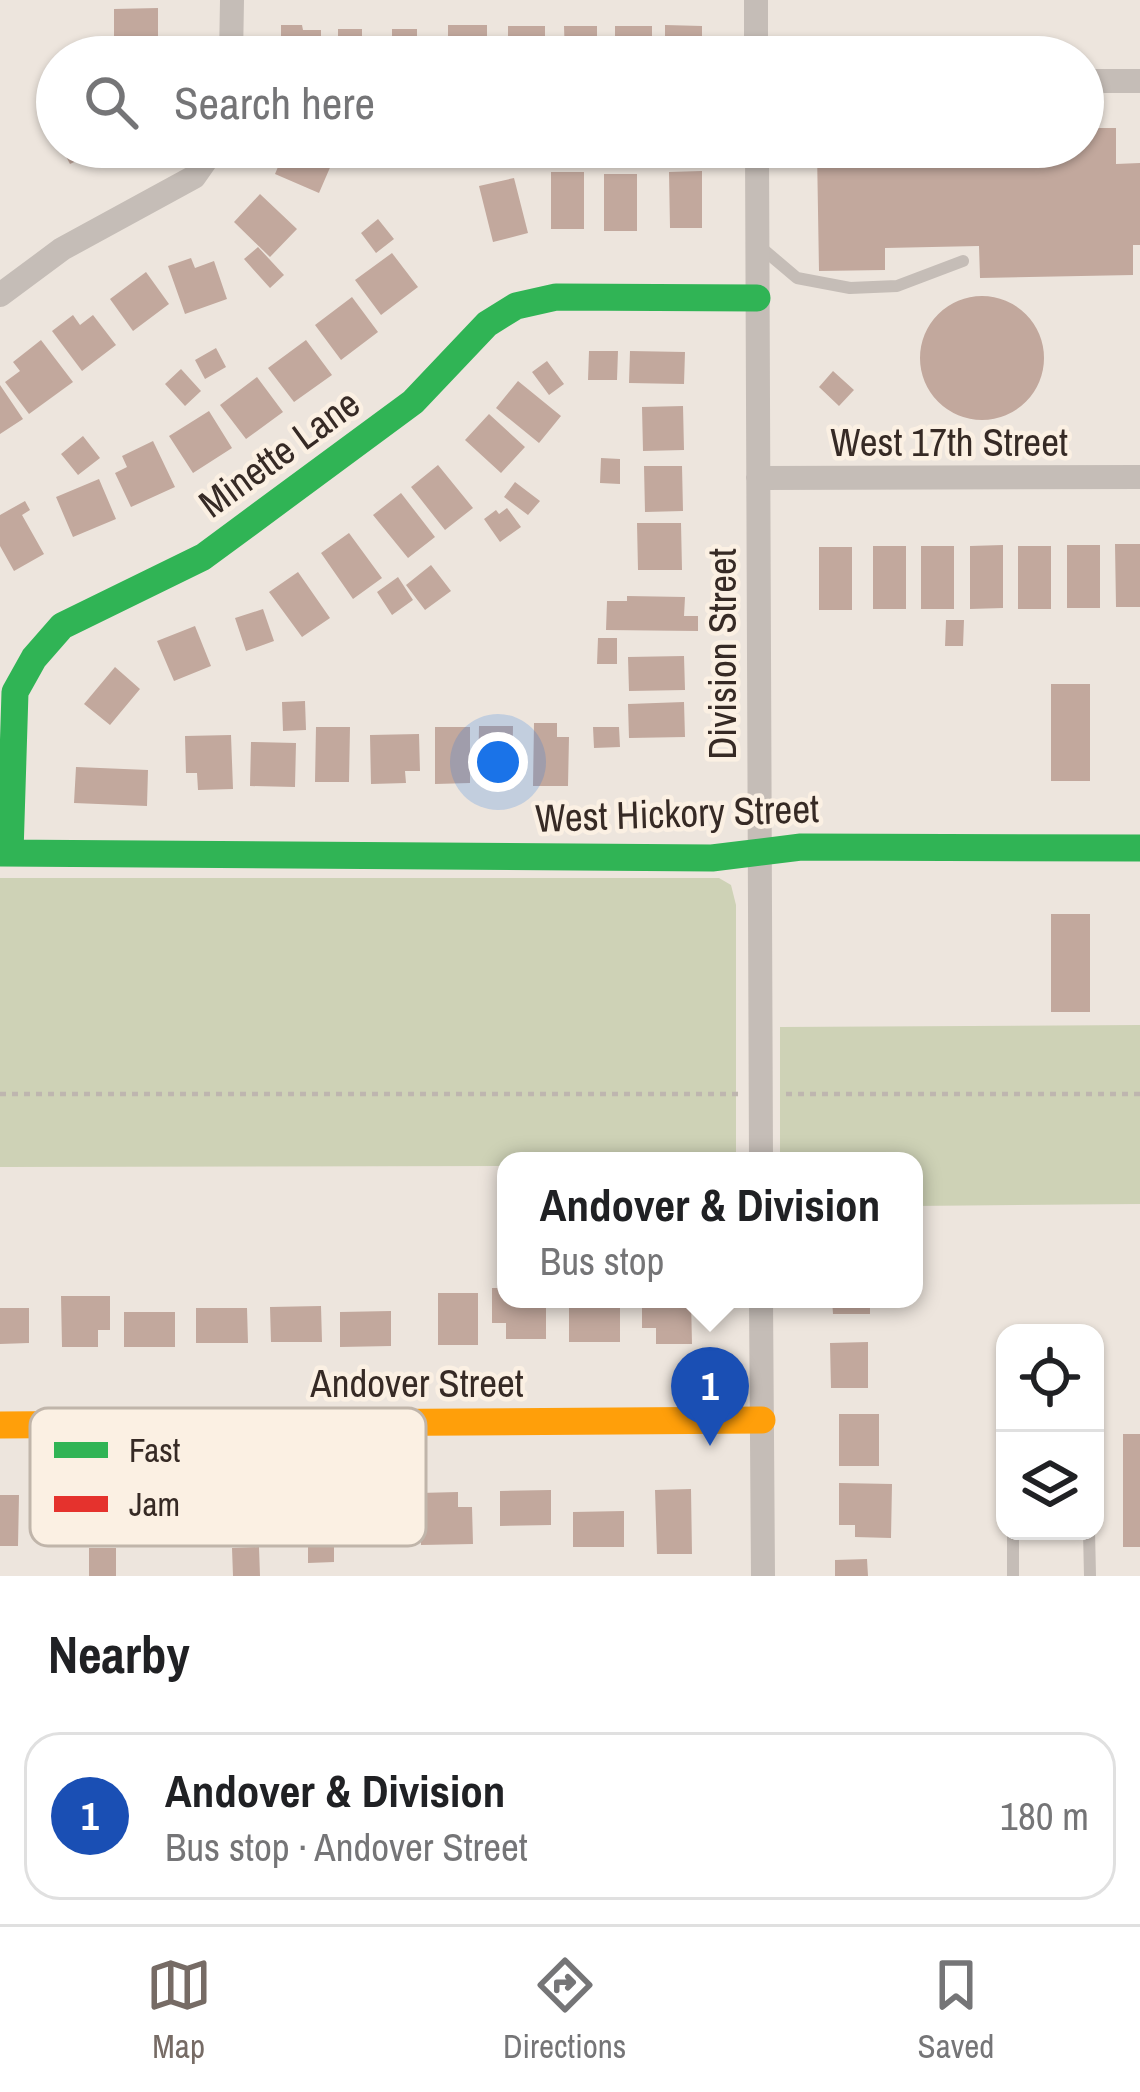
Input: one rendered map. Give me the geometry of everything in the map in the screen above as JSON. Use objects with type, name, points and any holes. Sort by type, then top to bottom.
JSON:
[{"type":"street","points":[[231,36],[232,0]]},
{"type":"street","points":[[756,0],[756,36]]},
{"type":"street","points":[[1104,81],[1140,81]]},
{"type":"street","points":[[0,295],[62,249],[194,177],[200,168]]},
{"type":"street","name":"Division Street","points":[[757,168],[760,1152]]},
{"type":"street","name":"Minette Lane","points":[[5,853],[14,692],[34,658],[62,626],[203,557],[413,403],[487,323],[516,306],[556,297],[757,298]]},
{"type":"street","name":"West 17th Street","points":[[758,478],[1140,477]]},
{"type":"street","name":"West Hickory Street","points":[[5,853],[712,858],[801,847],[1140,848]]},
{"type":"street","points":[[761,1308],[763,1576]]},
{"type":"street","name":"Andover Street","points":[[426,1422],[762,1420]]},
{"type":"street","name":"Andover Street","points":[[0,1425],[30,1425]]},
{"type":"lane","points":[[757,244],[797,278],[850,288],[897,286],[963,261]]},
{"type":"lane","points":[[1012,1540],[1013,1576]]},
{"type":"lane","points":[[1089,1540],[1090,1576]]},
{"type":"path","points":[[0,1094],[738,1094]]},
{"type":"path","points":[[776,1094],[1140,1094]]},
{"type":"green space","points":[[0,878],[719,878],[731,885],[736,905],[736,1152],[497,1152],[497,1166],[0,1167]]},
{"type":"green space","points":[[1140,1025],[1140,1204],[923,1206],[923,1152],[780,1152],[780,1027]]},
{"type":"building","points":[[158,8],[158,36],[114,36],[114,9]]},
{"type":"building","points":[[281,25],[321,30],[321,36],[281,36]]},
{"type":"building","points":[[448,25],[487,25],[487,36],[448,36]]},
{"type":"building","points":[[665,25],[702,26],[702,36],[665,36]]},
{"type":"building","points":[[508,26],[545,26],[545,36],[508,36]]},
{"type":"building","points":[[564,26],[597,26],[597,36],[564,36]]},
{"type":"building","points":[[615,26],[652,26],[652,36],[615,36]]},
{"type":"building","points":[[338,29],[362,29],[362,36],[338,36]]},
{"type":"building","points":[[392,29],[417,29],[417,36],[392,36]]},
{"type":"building","points":[[1104,128],[1116,128],[1116,164],[1140,163],[1140,245],[1133,245],[1133,275],[980,278],[979,246],[885,248],[885,270],[819,271],[817,168],[1104,168]]},
{"type":"building","points":[[278,168],[330,168],[319,193],[275,174]]},
{"type":"building","points":[[702,171],[702,228],[670,228],[669,172]]},
{"type":"building","points":[[551,172],[584,172],[584,229],[551,229]]},
{"type":"building","points":[[604,174],[637,174],[637,231],[604,231]]},
{"type":"building","points":[[514,178],[528,233],[493,242],[479,186]]},
{"type":"building","points":[[260,194],[297,229],[270,257],[234,222]]},
{"type":"building","points":[[378,219],[394,239],[376,253],[361,233]]},
{"type":"building","points":[[258,247],[284,275],[270,288],[244,259]]},
{"type":"building","points":[[392,253],[418,287],[381,315],[355,280]]},
{"type":"building","points":[[191,258],[195,268],[214,261],[227,299],[185,314],[168,266]]},
{"type":"building","points":[[146,272],[169,304],[133,331],[110,299]]},
{"type":"building","points":[[982,296],[1006,301],[1026,314],[1039,334],[1044,358],[1039,382],[1026,402],[1006,415],[982,420],[958,415],[938,402],[925,382],[920,358],[925,334],[938,314],[958,301]]},
{"type":"building","points":[[352,297],[378,332],[341,360],[315,325]]},
{"type":"building","points":[[73,315],[80,325],[93,315],[116,345],[82,371],[52,331]]},
{"type":"building","points":[[41,340],[73,382],[29,414],[5,382],[20,371],[13,362]]},
{"type":"building","points":[[306,340],[332,375],[294,402],[268,368]]},
{"type":"building","points":[[216,348],[226,367],[205,379],[195,360]]},
{"type":"building","points":[[589,351],[618,351],[617,380],[588,380]]},
{"type":"building","points":[[630,351],[685,352],[684,384],[629,383]]},
{"type":"building","points":[[547,361],[564,384],[549,395],[532,372]]},
{"type":"building","points":[[181,369],[201,391],[185,406],[165,384]]},
{"type":"building","points":[[833,371],[854,390],[839,406],[819,387]]},
{"type":"building","points":[[257,377],[283,412],[246,439],[220,405]]},
{"type":"building","points":[[518,381],[561,416],[539,443],[496,408]]},
{"type":"building","points":[[0,385],[23,419],[0,434]]},
{"type":"building","points":[[683,406],[684,450],[643,451],[642,407]]},
{"type":"building","points":[[209,411],[232,448],[193,473],[169,436]]},
{"type":"building","points":[[489,414],[525,447],[501,473],[465,440]]},
{"type":"building","points":[[83,436],[100,458],[78,475],[61,454]]},
{"type":"building","points":[[153,441],[175,487],[131,507],[115,473],[127,467],[122,456]]},
{"type":"building","points":[[601,458],[620,459],[620,484],[600,483]]},
{"type":"building","points":[[438,465],[473,508],[445,530],[411,487]]},
{"type":"building","points":[[644,466],[682,466],[683,511],[645,512]]},
{"type":"building","points":[[99,479],[116,519],[73,537],[56,497]]},
{"type":"building","points":[[515,482],[540,501],[528,515],[504,497]]},
{"type":"building","points":[[401,493],[435,537],[408,558],[373,515]]},
{"type":"building","points":[[25,501],[30,510],[22,515],[44,554],[14,571],[0,546],[0,515]]},
{"type":"building","points":[[507,508],[521,527],[500,542],[484,519]]},
{"type":"building","points":[[637,523],[681,523],[682,570],[638,570]]},
{"type":"building","points":[[349,533],[382,578],[353,599],[321,553]]},
{"type":"building","points":[[1115,544],[1140,544],[1140,607],[1116,607]]},
{"type":"building","points":[[1003,545],[1003,608],[970,609],[970,546]]},
{"type":"building","points":[[1067,545],[1100,545],[1100,608],[1067,608]]},
{"type":"building","points":[[873,546],[906,546],[906,609],[873,609]]},
{"type":"building","points":[[921,546],[954,546],[954,609],[921,609]]},
{"type":"building","points":[[1018,546],[1051,546],[1051,609],[1018,609]]},
{"type":"building","points":[[819,547],[852,547],[852,610],[819,610]]},
{"type":"building","points":[[431,565],[451,591],[425,610],[406,585]]},
{"type":"building","points":[[298,572],[330,618],[302,637],[269,592]]},
{"type":"building","points":[[398,577],[413,600],[392,615],[377,592]]},
{"type":"building","points":[[627,596],[685,597],[684,616],[698,616],[698,631],[606,630],[607,601],[627,601]]},
{"type":"building","points":[[263,609],[274,641],[246,651],[235,618]]},
{"type":"building","points":[[946,620],[964,620],[963,646],[945,646]]},
{"type":"building","points":[[195,626],[211,666],[174,681],[157,641]]},
{"type":"building","points":[[598,638],[617,638],[617,664],[597,664]]},
{"type":"building","points":[[684,656],[685,690],[629,691],[628,657]]},
{"type":"building","points":[[115,667],[140,689],[110,725],[84,704]]},
{"type":"building","points":[[1051,684],[1090,684],[1090,781],[1051,781]]},
{"type":"building","points":[[305,701],[306,730],[283,731],[282,702]]},
{"type":"building","points":[[684,702],[685,737],[629,738],[628,704]]},
{"type":"building","points":[[534,723],[557,723],[557,737],[569,737],[568,786],[533,786]]},
{"type":"building","points":[[479,726],[513,726],[512,784],[478,783]]},
{"type":"building","points":[[316,727],[350,727],[349,782],[315,782]]},
{"type":"building","points":[[435,727],[470,727],[470,783],[435,784]]},
{"type":"building","points":[[593,727],[619,727],[620,747],[594,748]]},
{"type":"building","points":[[419,734],[420,771],[405,771],[406,783],[371,784],[370,735]]},
{"type":"building","points":[[231,735],[233,789],[198,790],[197,773],[186,773],[185,736]]},
{"type":"building","points":[[251,742],[296,743],[295,787],[250,786]]},
{"type":"building","points":[[76,767],[148,770],[147,806],[74,803]]},
{"type":"building","points":[[1051,914],[1090,914],[1090,1012],[1051,1012]]},
{"type":"building","points":[[492,1288],[497,1288],[497,1308],[546,1308],[546,1339],[506,1339],[506,1323],[492,1323]]},
{"type":"building","points":[[438,1293],[478,1293],[478,1345],[438,1345]]},
{"type":"building","points":[[61,1296],[110,1296],[110,1330],[98,1330],[98,1347],[62,1347]]},
{"type":"building","points":[[321,1306],[322,1342],[271,1342],[270,1307]]},
{"type":"building","points":[[0,1308],[29,1308],[29,1343],[0,1344]]},
{"type":"building","points":[[196,1308],[247,1308],[248,1343],[196,1343]]},
{"type":"building","points":[[569,1308],[620,1308],[620,1342],[569,1342]]},
{"type":"building","points":[[642,1308],[691,1308],[692,1344],[656,1344],[656,1328],[642,1328]]},
{"type":"building","points":[[833,1308],[870,1308],[870,1314],[833,1314]]},
{"type":"building","points":[[391,1311],[391,1346],[340,1347],[340,1312]]},
{"type":"building","points":[[124,1312],[175,1312],[175,1347],[124,1347]]},
{"type":"building","points":[[868,1342],[868,1388],[831,1388],[830,1343]]},
{"type":"building","points":[[839,1414],[879,1414],[879,1466],[839,1466]]},
{"type":"building","points":[[1123,1434],[1140,1434],[1140,1547],[1123,1547]]},
{"type":"building","points":[[839,1483],[892,1484],[891,1538],[855,1537],[855,1525],[839,1525]]},
{"type":"building","points":[[691,1489],[692,1554],[657,1554],[655,1490]]},
{"type":"building","points":[[551,1490],[551,1525],[500,1526],[500,1491]]},
{"type":"building","points":[[458,1492],[458,1507],[472,1507],[473,1544],[426,1545],[426,1493]]},
{"type":"building","points":[[0,1495],[19,1495],[18,1546],[0,1546]]},
{"type":"building","points":[[624,1511],[624,1547],[573,1547],[573,1512]]},
{"type":"building","points":[[308,1546],[334,1546],[334,1562],[308,1563]]},
{"type":"building","points":[[259,1547],[260,1576],[233,1576],[232,1548]]},
{"type":"building","points":[[89,1548],[116,1548],[116,1576],[89,1576]]},
{"type":"building","points":[[867,1559],[868,1576],[835,1576],[835,1560]]},
{"type":"traffic: fast","points":[[10,853],[15,692],[34,658],[62,626],[203,557],[413,402],[487,324],[516,306],[556,297],[757,298]]},
{"type":"traffic: fast","points":[[0,853],[712,858],[801,847],[1140,848]]},
{"type":"traffic: slow","points":[[426,1422],[762,1420]]},
{"type":"traffic: slow","points":[[0,1425],[30,1425]]},
{"type":"place","name":"Andover & Division","points":[[710,1446]]}]
